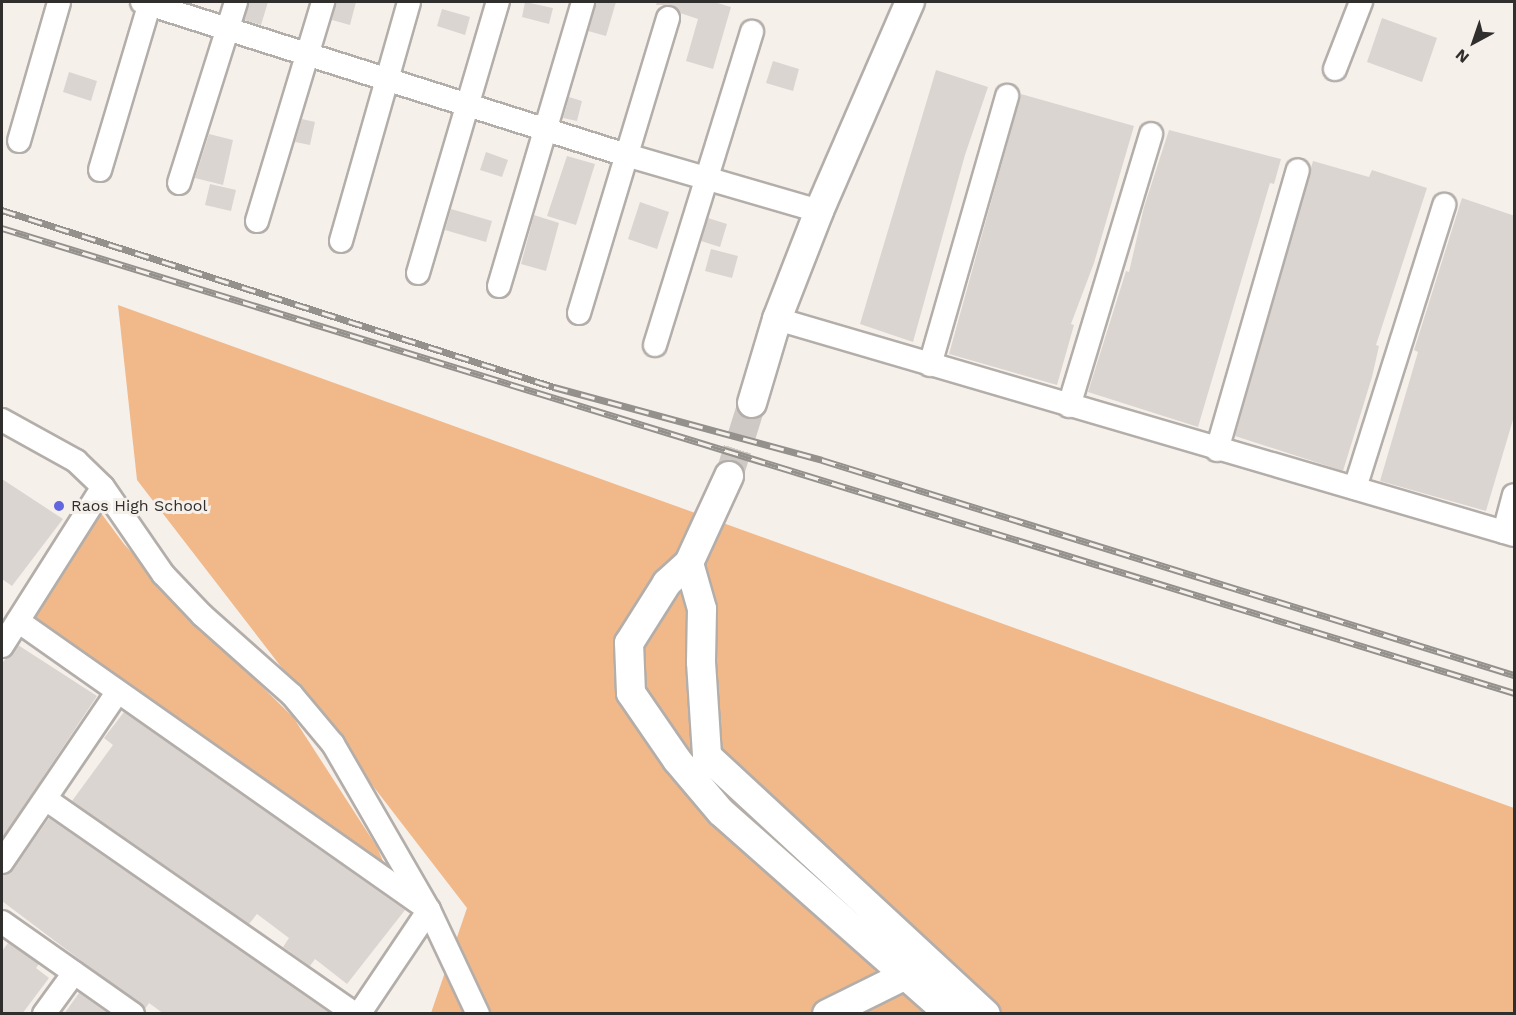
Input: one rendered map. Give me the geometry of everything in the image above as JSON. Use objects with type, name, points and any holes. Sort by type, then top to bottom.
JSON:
[{"type":"street","points":[[20,141],[59,2]]},
{"type":"street","points":[[100,170],[147,2],[626,155],[819,211]]},
{"type":"street","points":[[179,183],[236,2]]},
{"type":"street","points":[[257,221],[323,2]]},
{"type":"street","points":[[341,241],[409,2]]},
{"type":"street","points":[[418,273],[498,2]]},
{"type":"street","points":[[499,286],[583,2]]},
{"type":"street","points":[[752,403],[777,319],[819,211],[910,2]]},
{"type":"street","points":[[1335,69],[1360,2]]},
{"type":"street","points":[[579,313],[668,18]]},
{"type":"street","points":[[655,345],[705,179],[753,32]]},
{"type":"street","points":[[930,365],[1007,96]]},
{"type":"street","points":[[1069,406],[1151,134]]},
{"type":"street","points":[[1217,450],[1298,170]]},
{"type":"street","points":[[1355,488],[1444,205]]},
{"type":"street","points":[[777,319],[1217,450],[1509,533],[1515,495]]},
{"type":"street","points":[[2,421],[76,461],[103,487],[163,574],[313,717],[333,744],[429,910],[478,1014]]},
{"type":"street","points":[[729,476],[689,563],[667,583],[629,643],[627,665],[631,693],[677,760],[721,812],[918,970],[986,1014]]},
{"type":"street","points":[[2,646],[103,487]]},
{"type":"street","points":[[689,563],[702,609],[701,662],[707,756],[918,970],[949,1014]]},
{"type":"street","points":[[18,621],[117,693],[429,910]]},
{"type":"street","points":[[2,862],[47,800],[117,693]]},
{"type":"street","points":[[677,760],[707,756]]},
{"type":"street","points":[[47,800],[357,1014],[429,910]]},
{"type":"street","points":[[2,922],[133,1014]]},
{"type":"street","points":[[827,1014],[918,970]]},
{"type":"street","points":[[44,1014],[74,973]]},
{"type":"shaded area","points":[[118,305],[1514,808],[1514,1013],[431,1013],[467,908],[137,480]]},
{"type":"shaded area","points":[[98,509],[124,544],[201,627],[293,717],[377,847],[389,875],[30,615]]},
{"type":"building","points":[[249,2],[268,2],[261,25],[244,20]]},
{"type":"building","points":[[336,2],[356,2],[350,25],[332,20]]},
{"type":"building","points":[[525,2],[553,8],[549,24],[522,17]]},
{"type":"building","points":[[596,2],[616,2],[606,36],[588,31]]},
{"type":"building","points":[[657,2],[714,2],[731,7],[713,69],[686,61],[698,19],[680,13],[672,5],[656,5]]},
{"type":"building","points":[[442,9],[470,17],[465,35],[437,26]]},
{"type":"building","points":[[1382,18],[1437,38],[1422,82],[1367,62]]},
{"type":"building","points":[[773,61],[799,69],[793,91],[766,83]]},
{"type":"building","points":[[936,70],[988,87],[965,155],[913,342],[860,324]]},
{"type":"building","points":[[69,72],[97,81],[91,101],[63,92]]},
{"type":"building","points":[[1021,94],[1134,126],[1094,263],[1071,324],[1074,325],[1057,385],[949,354]]},
{"type":"building","points":[[569,97],[582,101],[577,121],[563,118]]},
{"type":"building","points":[[302,119],[315,122],[310,145],[295,142]]},
{"type":"building","points":[[1169,130],[1281,159],[1274,184],[1270,183],[1198,427],[1088,392],[1126,271],[1129,272],[1144,207]]},
{"type":"building","points":[[209,134],[233,140],[223,185],[195,178]]},
{"type":"building","points":[[486,152],[508,160],[502,177],[480,170]]},
{"type":"building","points":[[567,156],[595,164],[576,225],[547,216]]},
{"type":"building","points":[[1313,161],[1369,177],[1372,170],[1427,188],[1376,345],[1379,346],[1372,377],[1343,471],[1235,436]]},
{"type":"building","points":[[210,184],[236,190],[231,211],[205,205]]},
{"type":"building","points":[[1462,198],[1515,216],[1515,413],[1486,511],[1380,481],[1418,352],[1414,350]]},
{"type":"building","points":[[640,202],[669,212],[657,249],[628,239]]},
{"type":"building","points":[[451,209],[492,221],[486,242],[445,230]]},
{"type":"building","points":[[534,215],[559,223],[546,271],[521,264]]},
{"type":"building","points":[[708,218],[727,224],[720,247],[701,241]]},
{"type":"building","points":[[711,249],[738,256],[732,278],[705,271]]},
{"type":"building","points":[[2,479],[63,519],[12,586],[2,579]]},
{"type":"building","points":[[18,645],[97,696],[2,839],[2,663]]},
{"type":"building","points":[[124,712],[405,910],[347,984],[315,959],[310,966],[283,947],[289,938],[257,914],[249,924],[72,801],[113,745],[104,738]]},
{"type":"building","points":[[49,818],[331,1014],[164,1014],[149,1003],[145,1009],[2,901],[2,875],[13,870]]},
{"type":"building","points":[[8,943],[39,964],[36,968],[49,978],[22,1014],[2,1014],[2,951]]},
{"type":"building","points":[[79,993],[109,1014],[64,1014]]},
{"type":"tunnel","points":[[729,476],[752,403]]},
{"type":"railway","points":[[2,210],[554,387],[822,460],[1514,675]]},
{"type":"railway","points":[[2,228],[1514,693]]},
{"type":"place","name":"Raos High School","points":[[59,506]]}]
